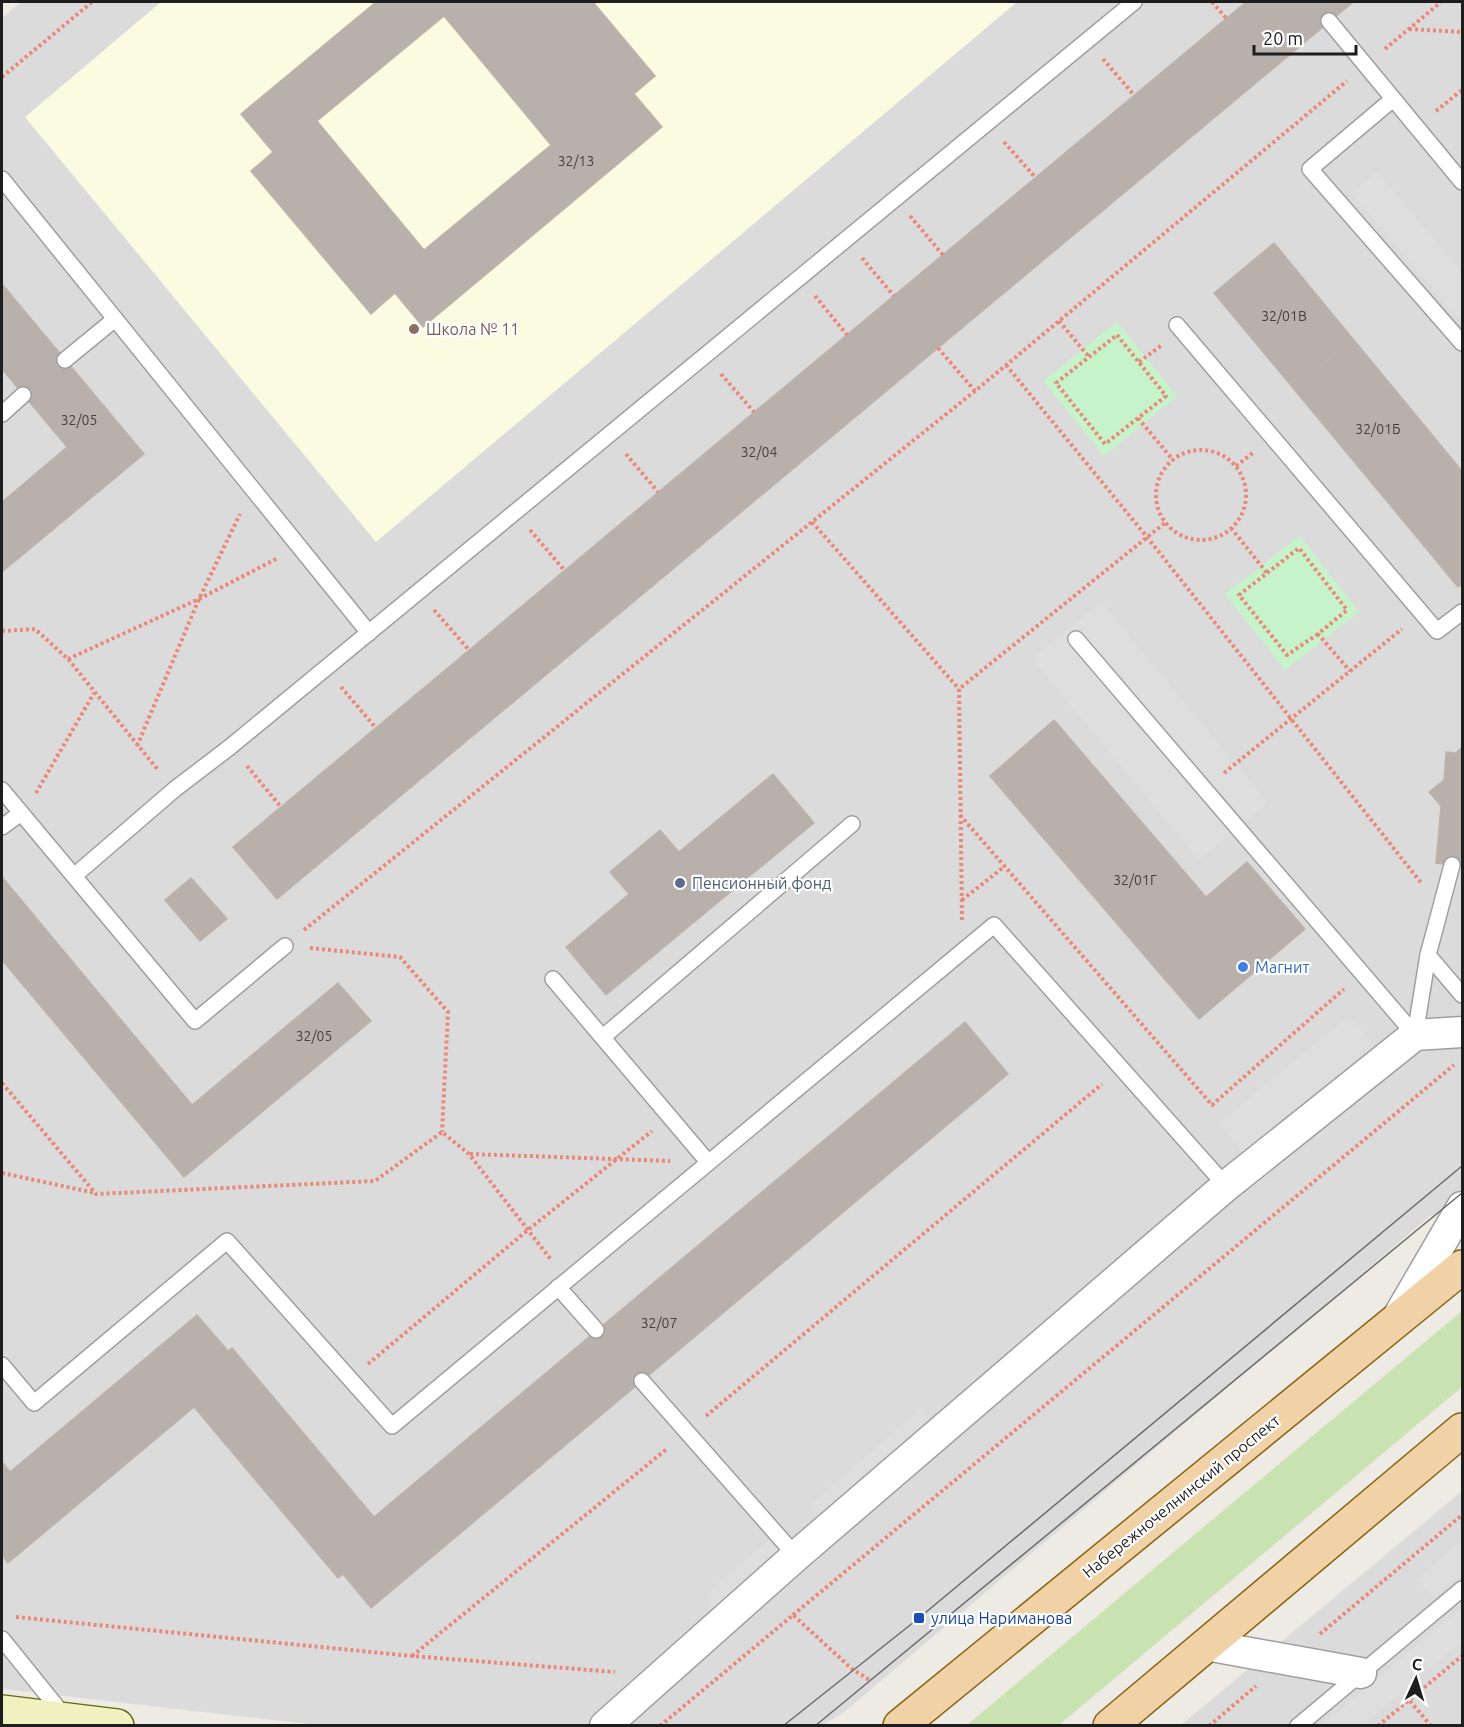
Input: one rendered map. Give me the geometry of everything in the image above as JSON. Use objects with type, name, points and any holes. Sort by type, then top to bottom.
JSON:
[{"type":"main road","name":"Набережночелнинский проспект","points":[[900,1725],[1462,1267]]},
{"type":"main road","points":[[1110,1725],[1462,1430]]},
{"type":"main road","points":[[2,1712],[117,1725]]},
{"type":"street","points":[[605,1725],[796,1556],[1226,1186],[1415,1035],[1462,1032]]},
{"type":"street","points":[[1394,1324],[1462,1207]]},
{"type":"street","points":[[1206,1645],[1362,1673]]},
{"type":"lane","points":[[74,876],[175,789],[230,747],[419,592],[1134,2]]},
{"type":"lane","points":[[1329,21],[1462,182]]},
{"type":"lane","points":[[1393,99],[1310,169],[1462,343]]},
{"type":"lane","points":[[2,179],[369,633]]},
{"type":"lane","points":[[65,360],[115,319]]},
{"type":"lane","points":[[1177,325],[1437,631],[1462,612]]},
{"type":"lane","points":[[2,414],[23,395]]},
{"type":"lane","points":[[1077,639],[1415,1035]]},
{"type":"lane","points":[[2,790],[195,1021],[285,946]]},
{"type":"lane","points":[[2,827],[21,813]]},
{"type":"lane","points":[[603,1037],[852,824]]},
{"type":"lane","points":[[1415,1035],[1428,955],[1452,865]]},
{"type":"lane","points":[[2,1365],[34,1403],[227,1241],[392,1426],[994,925],[1226,1186]]},
{"type":"lane","points":[[1428,955],[1462,995]]},
{"type":"lane","points":[[553,979],[708,1162]]},
{"type":"lane","points":[[562,1284],[596,1330]]},
{"type":"lane","points":[[642,1382],[796,1556]]},
{"type":"lane","points":[[1298,1725],[1462,1589]]},
{"type":"lane","points":[[2,1639],[67,1720]]},
{"type":"path","points":[[2,77],[92,2]]},
{"type":"path","points":[[1212,2],[1226,18]]},
{"type":"path","points":[[285,946],[975,391],[1441,2]]},
{"type":"path","points":[[1408,29],[1462,32]]},
{"type":"path","points":[[1087,40],[1134,95]]},
{"type":"path","points":[[1417,127],[1462,90]]},
{"type":"path","points":[[988,122],[1035,177]]},
{"type":"path","points":[[895,199],[943,255]]},
{"type":"path","points":[[846,239],[894,296]]},
{"type":"path","points":[[799,278],[847,334]]},
{"type":"path","points":[[1059,321],[1089,357]]},
{"type":"path","points":[[1117,335],[1166,396],[1105,444],[1056,383],[1089,357],[1117,335]]},
{"type":"path","points":[[938,348],[975,391]]},
{"type":"path","points":[[705,355],[754,412]]},
{"type":"path","points":[[1006,365],[1147,537],[1290,720],[1441,907]]},
{"type":"path","points":[[1138,418],[1173,460]]},
{"type":"path","points":[[609,435],[658,492]]},
{"type":"path","points":[[1197,450],[1211,451],[1225,457],[1236,466],[1243,479],[1246,494],[1244,508],[1238,521],[1231,528],[1214,538],[1199,540],[1185,536],[1166,522],[1157,503],[1156,488],[1161,474],[1173,460],[1182,454],[1197,450]]},
{"type":"path","points":[[137,746],[199,598],[253,488]]},
{"type":"path","points":[[515,512],[565,571]]},
{"type":"path","points":[[812,522],[959,689],[962,951]]},
{"type":"path","points":[[959,689],[1166,522]]},
{"type":"path","points":[[1231,528],[1267,573]]},
{"type":"path","points":[[68,659],[199,598],[300,546]]},
{"type":"path","points":[[1299,548],[1347,610],[1318,633],[1287,655],[1239,595],[1299,548]]},
{"type":"path","points":[[419,592],[469,650]]},
{"type":"path","points":[[1205,789],[1422,613]]},
{"type":"path","points":[[2,631],[35,629],[68,659],[137,746],[175,789]]},
{"type":"path","points":[[1318,633],[1350,671]]},
{"type":"path","points":[[325,669],[376,728]]},
{"type":"path","points":[[21,813],[37,791],[94,693]]},
{"type":"path","points":[[230,747],[282,807]]},
{"type":"path","points":[[960,815],[1212,1105],[1363,973]]},
{"type":"path","points":[[962,900],[1005,866]]},
{"type":"path","points":[[285,946],[400,957],[448,1012],[442,1132]]},
{"type":"path","points":[[660,1725],[1457,1062]]},
{"type":"path","points":[[412,1656],[687,1432],[1121,1068]]},
{"type":"path","points":[[2,1083],[96,1194]]},
{"type":"path","points":[[351,1378],[671,1116]]},
{"type":"path","points":[[442,1132],[470,1154],[529,1230],[562,1284]]},
{"type":"path","points":[[2,1173],[96,1194],[375,1180],[442,1132]]},
{"type":"path","points":[[470,1154],[708,1162]]},
{"type":"path","points":[[1209,1725],[1462,1515]]},
{"type":"path","points":[[793,1615],[852,1669],[871,1681]]},
{"type":"path","points":[[13,1617],[412,1656],[715,1681]]},
{"type":"path","points":[[1378,1725],[1462,1656]]},
{"type":"path","points":[[1410,1701],[1431,1725]]},
{"type":"shaded area","points":[[21,2],[1462,2],[1462,1204],[1430,1216],[843,1713],[823,1725],[326,1726],[2,1689],[2,18]]},
{"type":"shaded area","name":"Школа № 11","points":[[161,2],[1017,2],[376,542],[25,117]]},
{"type":"shaded area","points":[[1377,172],[1462,272],[1462,323],[1351,193]]},
{"type":"shaded area","points":[[1101,602],[1268,803],[1199,860],[1032,659]]},
{"type":"shaded area","points":[[1349,1016],[1376,1049],[1246,1157],[1219,1123]]},
{"type":"shaded area","points":[[921,1408],[937,1426],[825,1524],[809,1506]]},
{"type":"shaded area","points":[[1462,1491],[1462,1725],[1181,1725]]},
{"type":"shaded area","points":[[769,1539],[783,1555],[707,1621],[712,1589]]},
{"type":"shaded area","points":[[1462,1540],[1462,1574],[1434,1598],[1417,1579]]},
{"type":"shaded area","points":[[1462,1607],[1462,1641],[1363,1725],[1322,1725]]},
{"type":"green space","points":[[1117,322],[1177,396],[1104,456],[1043,381]]},
{"type":"green space","points":[[1300,536],[1359,612],[1285,670],[1225,594]]},
{"type":"green space","points":[[1462,1311],[1462,1387],[1059,1725],[967,1725]]},
{"type":"building","points":[[376,2],[593,2],[655,76],[634,94],[662,127],[423,327],[395,293],[371,314],[251,171],[273,152],[241,114]],"holes":[[[444,16],[551,145],[424,250],[317,121]]]},
{"type":"building","points":[[1246,2],[1353,2],[277,899],[233,847]]},
{"type":"building","points":[[1274,243],[1353,339],[1293,388],[1214,293]]},
{"type":"building","points":[[2,284],[144,454],[2,572],[2,502],[67,447],[2,369]]},
{"type":"building","points":[[1353,339],[1462,471],[1462,584],[1458,587],[1293,388]]},
{"type":"building","points":[[1054,720],[1206,897],[1247,862],[1305,929],[1199,1019],[990,776]]},
{"type":"building","points":[[1462,747],[1462,866],[1436,863],[1441,806],[1429,792],[1444,780],[1446,752],[1456,753]]},
{"type":"building","name":"Пенсионный фонд","points":[[773,774],[814,823],[606,995],[566,947],[629,894],[610,872],[660,830],[679,852]]},
{"type":"building","points":[[2,877],[192,1105],[338,983],[371,1021],[184,1177],[2,960]]},
{"type":"building","points":[[191,878],[227,919],[200,941],[165,900]]},
{"type":"building","points":[[965,1022],[1008,1074],[371,1608],[343,1574],[338,1578],[194,1407],[8,1563],[2,1555],[2,1462],[10,1472],[197,1315],[228,1351],[232,1348],[374,1517]]},
{"type":"tram line","points":[[783,1726],[919,1618],[1462,1166]]},
{"type":"tram line","points":[[815,1726],[1462,1193]]},
{"type":"place","name":"Школа № 11","points":[[414,329]]},
{"type":"place","name":"Пенсионный фонд","points":[[680,883]]},
{"type":"place","name":"Магнит","points":[[1243,967]]},
{"type":"place","name":"улица Нариманова","points":[[919,1618]]}]
